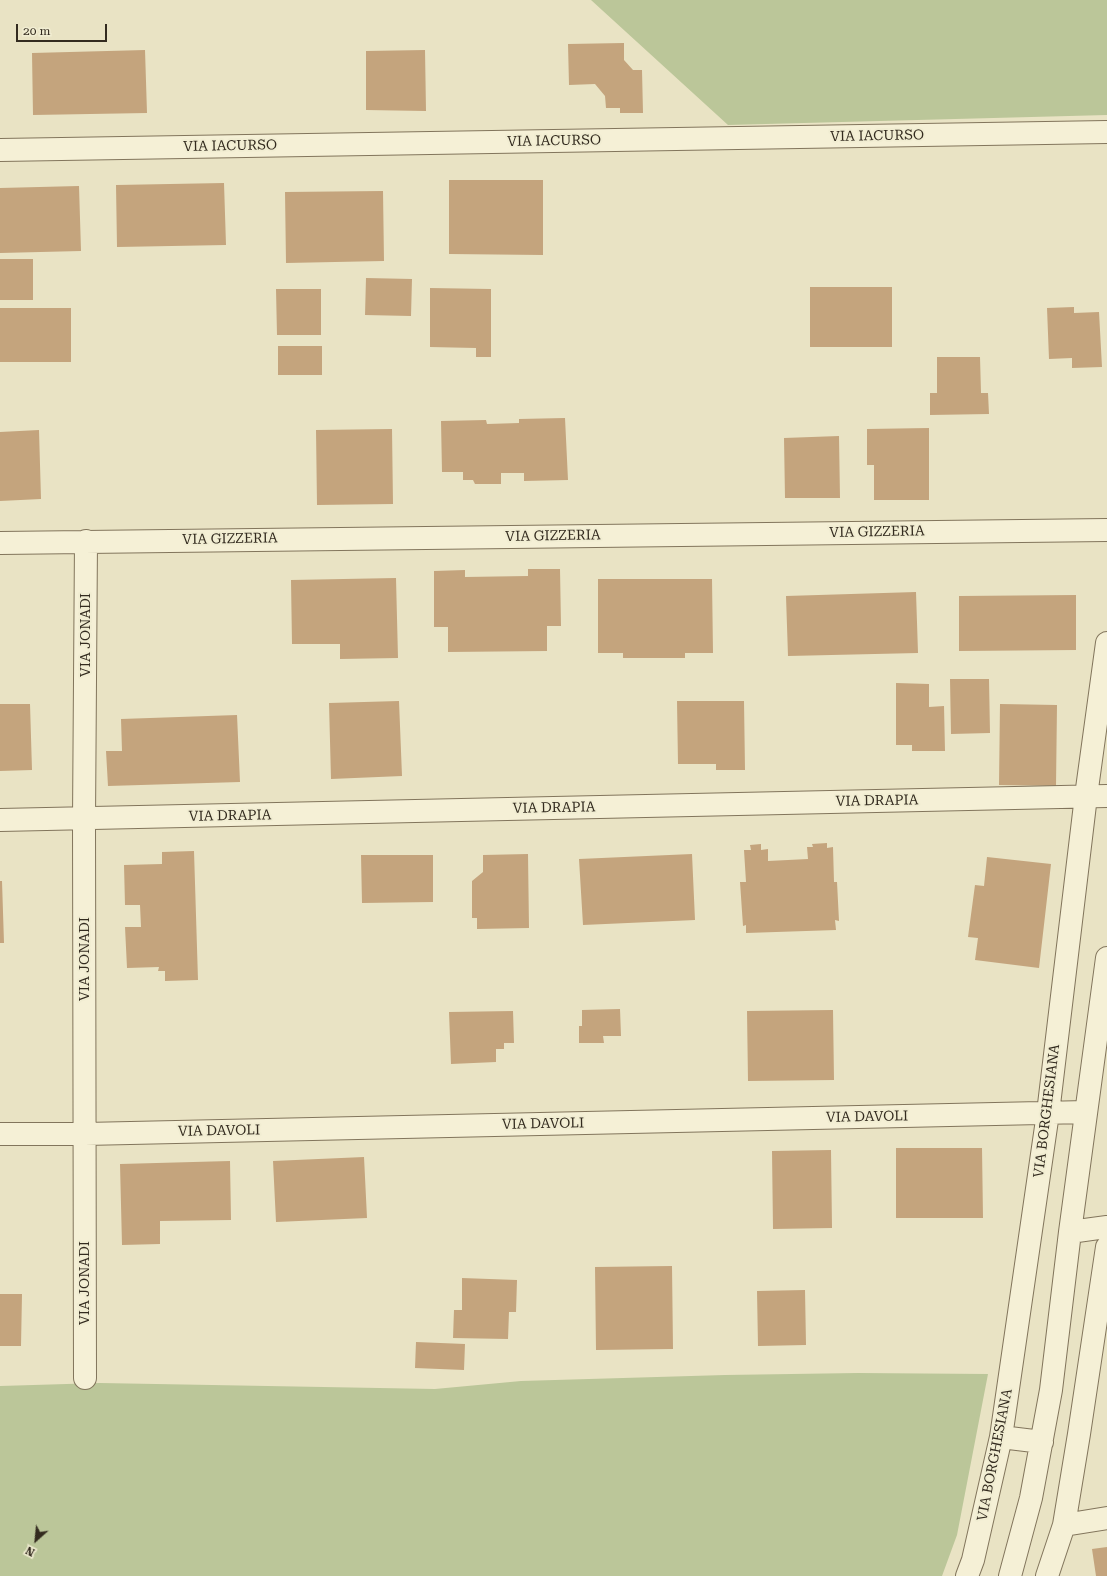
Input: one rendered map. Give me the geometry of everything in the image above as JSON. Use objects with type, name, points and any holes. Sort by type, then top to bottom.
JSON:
[{"type":"street","name":"VIA IACURSO","points":[[0,150],[1107,132]]},
{"type":"street","name":"VIA GIZZERIA","points":[[0,543],[1107,530]]},
{"type":"street","name":"VIA JONADI","points":[[85,1378],[84,819],[86,541]]},
{"type":"street","name":"VIA BORGHESIANA","points":[[967,1576],[973,1560],[1002,1437],[1048,1114],[1086,796],[1107,643]]},
{"type":"street","name":"VIA DRAPIA","points":[[0,820],[1107,796]]},
{"type":"street","points":[[1010,1576],[1024,1526],[1042,1442],[1051,1390],[1070,1232],[1107,958]]},
{"type":"street","name":"VIA DAVOLI","points":[[0,1134],[85,1134],[1086,1112]]},
{"type":"street","points":[[1070,1232],[1107,1227]]},
{"type":"street","points":[[1047,1576],[1064,1525],[1107,1248]]},
{"type":"street","points":[[1002,1437],[1042,1442]]},
{"type":"street","points":[[1064,1525],[1107,1518]]},
{"type":"green space","points":[[591,0],[1107,0],[1107,115],[728,125]]},
{"type":"green space","points":[[858,1373],[988,1374],[957,1535],[942,1576],[0,1576],[0,1386],[100,1383],[435,1389],[521,1381]]},
{"type":"building","points":[[624,43],[624,60],[633,70],[642,70],[643,113],[620,113],[620,108],[606,108],[605,96],[595,84],[569,85],[568,44]]},
{"type":"building","points":[[145,50],[147,113],[33,115],[32,53]]},
{"type":"building","points":[[425,50],[426,111],[366,110],[366,51]]},
{"type":"building","points":[[449,180],[543,180],[543,255],[449,254]]},
{"type":"building","points":[[224,183],[226,245],[117,247],[116,185]]},
{"type":"building","points":[[79,186],[81,251],[0,253],[0,188]]},
{"type":"building","points":[[383,191],[384,261],[286,263],[285,192]]},
{"type":"building","points":[[0,259],[33,259],[33,300],[0,300]]},
{"type":"building","points":[[366,278],[412,279],[411,316],[365,315]]},
{"type":"building","points":[[810,287],[892,287],[892,347],[810,347]]},
{"type":"building","points":[[430,288],[491,289],[491,357],[476,357],[476,348],[430,347]]},
{"type":"building","points":[[276,289],[321,289],[321,335],[277,335]]},
{"type":"building","points":[[1074,307],[1074,313],[1099,312],[1102,367],[1072,368],[1072,358],[1049,359],[1047,308]]},
{"type":"building","points":[[0,308],[71,308],[71,362],[0,362]]},
{"type":"building","points":[[278,346],[322,346],[322,375],[278,375]]},
{"type":"building","points":[[937,357],[980,357],[981,393],[988,393],[989,414],[930,415],[930,393],[937,393]]},
{"type":"building","points":[[565,418],[568,480],[524,481],[524,473],[501,473],[501,484],[475,484],[473,480],[463,480],[463,472],[442,472],[441,421],[486,420],[487,424],[519,423],[519,419]]},
{"type":"building","points":[[929,428],[929,500],[874,500],[874,465],[867,465],[867,429]]},
{"type":"building","points":[[392,429],[393,504],[317,505],[316,430]]},
{"type":"building","points":[[39,430],[41,499],[0,501],[0,432]]},
{"type":"building","points":[[839,436],[840,498],[785,498],[784,438]]},
{"type":"building","points":[[528,569],[560,569],[561,626],[547,626],[547,651],[448,652],[448,627],[434,627],[434,571],[465,570],[465,577],[528,576]]},
{"type":"building","points":[[396,578],[398,658],[340,659],[340,644],[292,644],[291,580]]},
{"type":"building","points":[[598,579],[712,579],[713,653],[685,653],[685,658],[623,658],[623,653],[598,653]]},
{"type":"building","points":[[916,592],[918,653],[788,656],[786,596]]},
{"type":"building","points":[[1076,595],[1076,650],[959,651],[959,596]]},
{"type":"building","points":[[950,679],[989,679],[990,733],[951,734]]},
{"type":"building","points":[[896,683],[929,684],[929,707],[944,706],[945,751],[912,751],[912,745],[896,745]]},
{"type":"building","points":[[399,701],[402,776],[331,779],[329,703]]},
{"type":"building","points":[[677,701],[744,701],[745,770],[716,770],[716,764],[678,764]]},
{"type":"building","points":[[0,704],[30,704],[32,770],[0,771]]},
{"type":"building","points":[[1000,704],[1057,705],[1056,786],[999,785]]},
{"type":"building","points":[[237,715],[240,782],[108,786],[106,751],[122,751],[121,719]]},
{"type":"building","points":[[827,843],[827,848],[833,847],[834,882],[837,882],[839,921],[835,920],[836,930],[746,933],[746,925],[743,926],[740,882],[746,882],[744,850],[751,850],[750,845],[761,844],[761,850],[768,849],[768,861],[808,859],[807,847],[813,847],[812,844]]},
{"type":"building","points":[[194,851],[198,980],[165,981],[165,971],[158,971],[159,967],[127,968],[125,927],[141,927],[140,905],[125,905],[124,865],[162,864],[162,852]]},
{"type":"building","points":[[528,854],[529,928],[477,929],[477,918],[472,918],[472,881],[483,872],[483,855]]},
{"type":"building","points":[[692,854],[695,920],[583,925],[579,859]]},
{"type":"building","points":[[361,855],[433,855],[433,902],[362,903]]},
{"type":"building","points":[[987,857],[1051,864],[1039,968],[975,960],[978,938],[968,937],[975,885],[984,886]]},
{"type":"building","points":[[0,881],[2,881],[4,943],[0,943]]},
{"type":"building","points":[[620,1009],[621,1036],[603,1036],[604,1043],[579,1043],[579,1026],[582,1026],[582,1010]]},
{"type":"building","points":[[833,1010],[834,1080],[748,1081],[747,1011]]},
{"type":"building","points":[[513,1011],[514,1043],[504,1043],[504,1049],[496,1049],[496,1062],[451,1064],[449,1012]]},
{"type":"building","points":[[896,1148],[982,1148],[983,1218],[896,1218]]},
{"type":"building","points":[[831,1150],[832,1228],[773,1229],[772,1151]]},
{"type":"building","points":[[364,1157],[367,1218],[276,1222],[273,1161]]},
{"type":"building","points":[[230,1161],[231,1220],[160,1221],[160,1244],[122,1245],[120,1164]]},
{"type":"building","points":[[672,1266],[673,1349],[596,1350],[595,1267]]},
{"type":"building","points":[[462,1278],[517,1280],[516,1312],[509,1312],[508,1339],[453,1338],[454,1310],[462,1310]]},
{"type":"building","points":[[805,1290],[806,1345],[758,1346],[757,1291]]},
{"type":"building","points":[[0,1294],[22,1294],[21,1346],[0,1346]]},
{"type":"building","points":[[416,1342],[465,1344],[464,1370],[415,1368]]},
{"type":"building","points":[[1107,1547],[1107,1576],[1096,1576],[1092,1549]]}]
